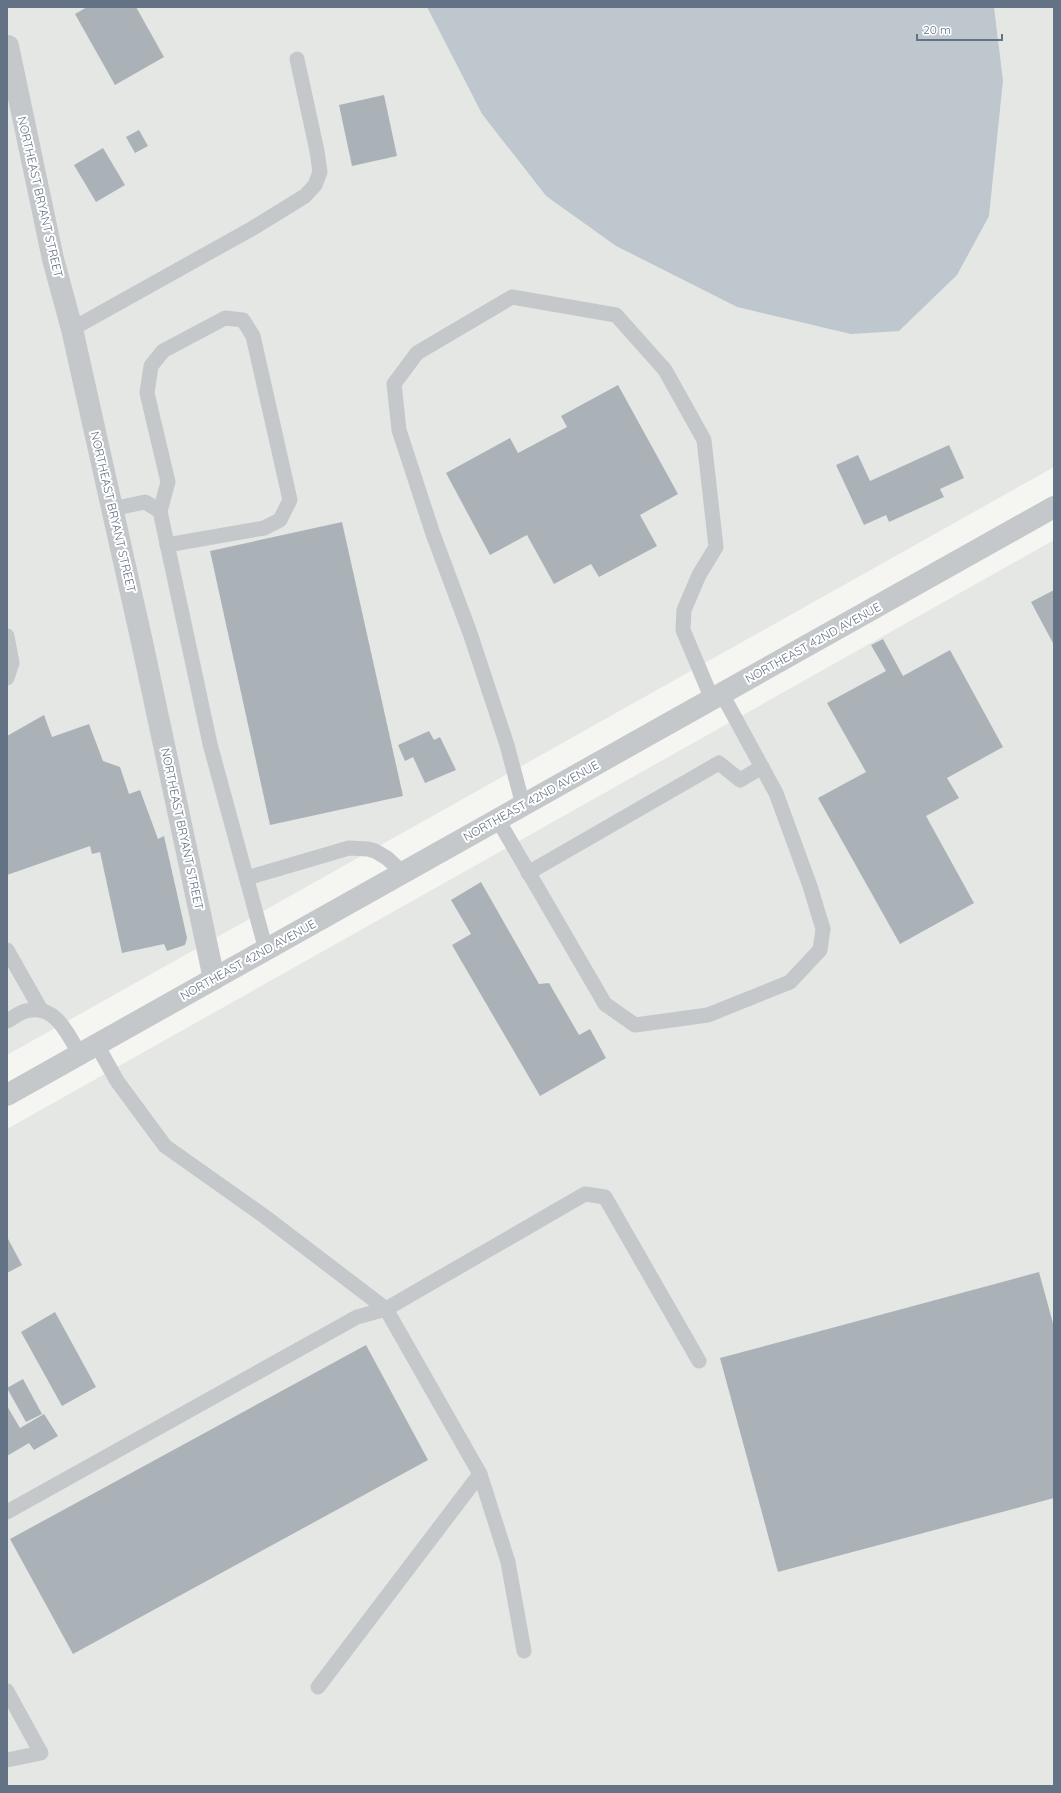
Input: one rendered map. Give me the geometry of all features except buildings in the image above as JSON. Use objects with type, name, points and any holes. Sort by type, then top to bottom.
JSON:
[{"type":"street","name":"NORTHEAST BRYANT STREET","points":[[7,46],[53,259],[72,329],[112,509],[214,979]]},
{"type":"street","name":"NORTHEAST 42ND AVENUE","points":[[7,1095],[403,874],[1054,507]]},
{"type":"lane","points":[[72,329],[253,228],[306,196],[315,185],[320,172],[297,59]]},
{"type":"lane","points":[[498,820],[605,1004],[635,1025],[708,1015],[790,982],[820,950],[823,929],[810,886],[776,793],[762,767],[717,697],[683,630],[684,610],[699,575],[716,547],[704,440],[665,370],[616,315],[512,297],[417,353],[394,384],[399,430],[433,534],[470,633],[507,745],[523,806]]},
{"type":"lane","points":[[167,545],[264,528],[280,520],[290,500],[253,336],[243,320],[225,318],[163,350],[151,366],[147,393],[168,482],[160,511],[167,545],[210,744],[266,950]]},
{"type":"lane","points":[[112,509],[145,502],[160,511]]},
{"type":"lane","points":[[7,636],[12,663],[7,678]]},
{"type":"lane","points":[[528,873],[719,763],[740,780],[762,767]]},
{"type":"lane","points":[[247,878],[349,848],[368,848],[375,851],[387,858],[403,874]]},
{"type":"lane","points":[[7,950],[41,1010]]},
{"type":"lane","points":[[7,1021],[26,1011],[41,1010],[56,1017],[117,1081],[165,1146],[264,1216],[386,1309],[480,1474],[508,1562],[524,1651]]},
{"type":"lane","points":[[7,1512],[356,1317],[386,1309],[585,1194],[606,1197],[698,1361]]},
{"type":"lane","points":[[318,1686],[480,1474]]},
{"type":"lane","points":[[7,1691],[41,1753],[7,1760]]},
{"type":"shaded area","points":[[7,7],[427,7],[482,114],[546,196],[616,246],[737,307],[818,326],[1003,80],[994,7],[1054,7],[1054,467],[7,1055]]},
{"type":"shaded area","points":[[427,7],[994,7],[1003,80],[989,216],[957,275],[899,331],[851,334],[737,307],[616,246],[546,196],[482,114]]},
{"type":"shaded area","points":[[1054,540],[1054,1786],[7,1786],[7,1129]]}]
